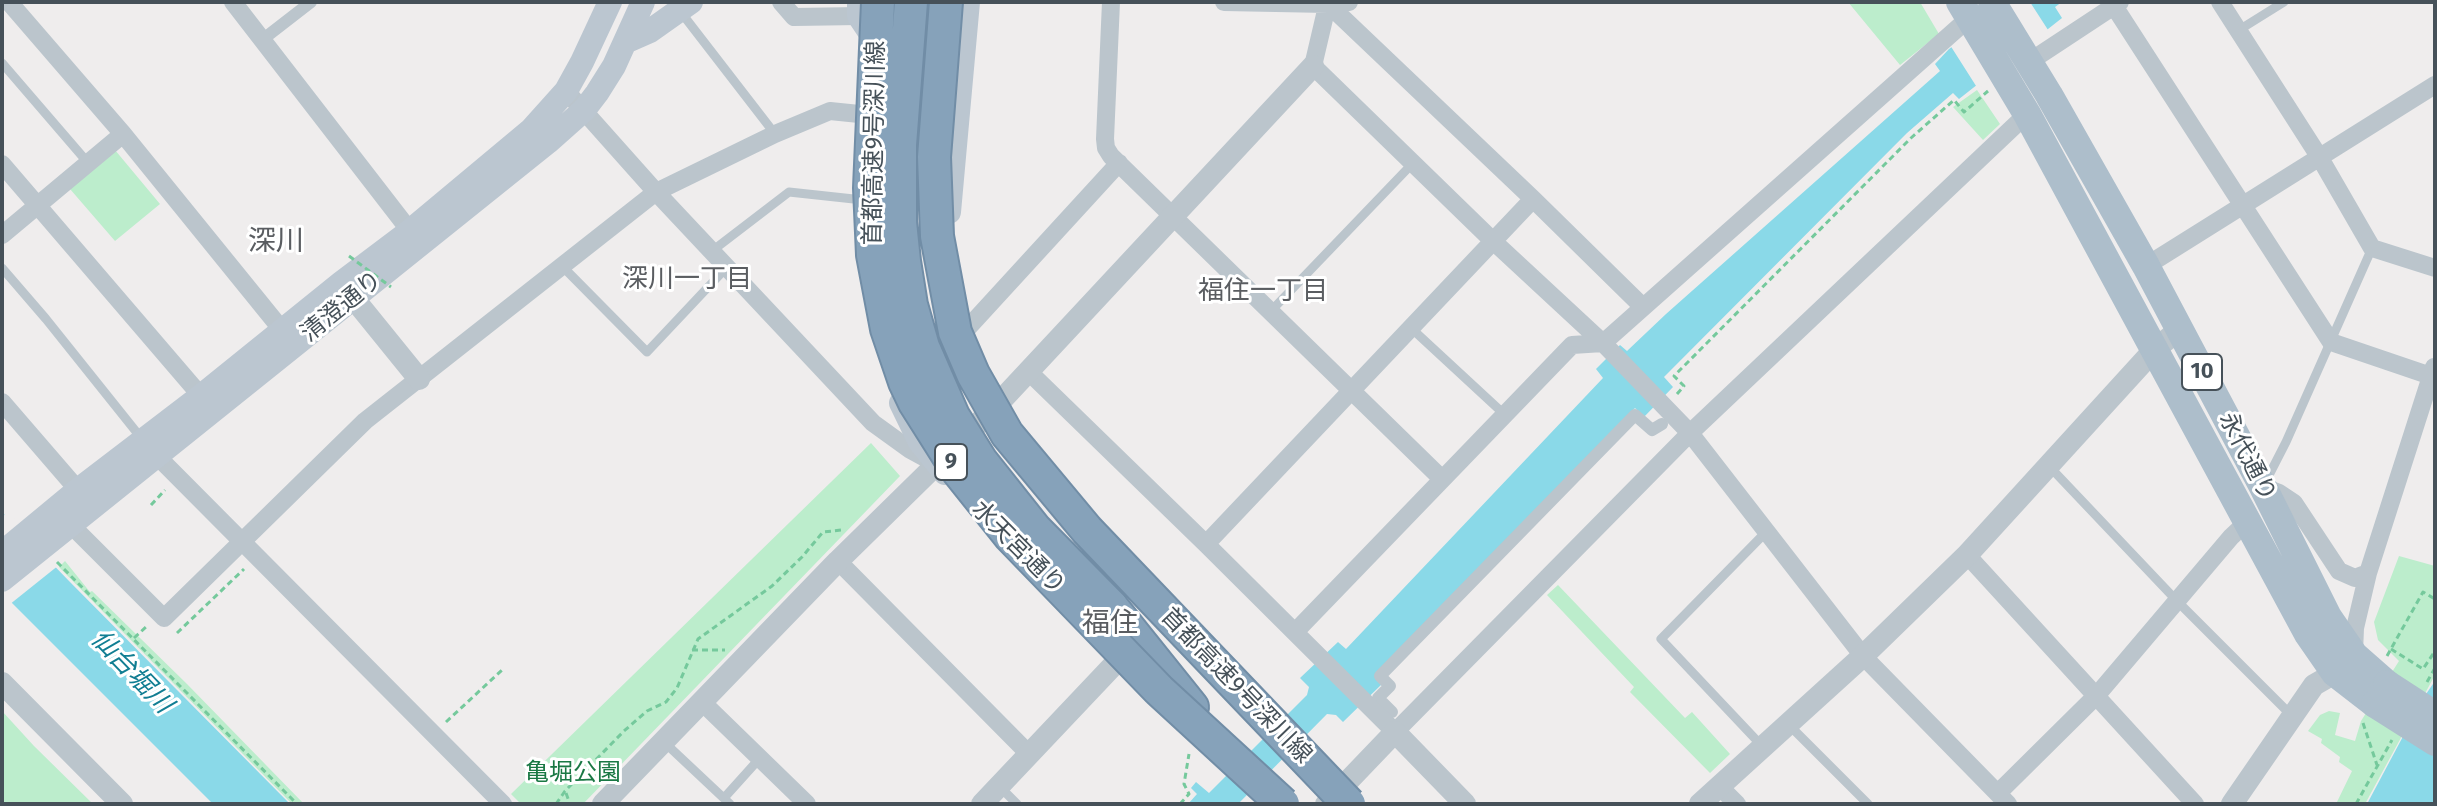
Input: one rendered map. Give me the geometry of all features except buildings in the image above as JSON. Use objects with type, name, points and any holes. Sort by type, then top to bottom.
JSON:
[{"type":"highway","points":[[911,2],[900,145],[900,222],[911,305],[923,347],[948,405],[981,461],[1035,529],[1116,600],[1218,678]]},
{"type":"highway","points":[[924,2],[915,141],[917,254],[937,340],[956,388],[1011,471],[1116,600],[1192,707]]},
{"type":"highway","name":"首都高速9号深川線","points":[[946,2],[934,157],[937,236],[955,332],[973,374],[1007,434],[1087,530],[1338,802]]},
{"type":"highway","name":"首都高速9号深川線","points":[[869,5],[873,255],[887,329],[915,403],[958,471],[1010,536],[1159,690],[1275,792]]},
{"type":"main road","name":"清澄通り","points":[[2,580],[71,525],[201,396],[282,330],[347,290],[410,231],[531,130],[566,91],[610,2]]},
{"type":"main road","name":"清澄通り","points":[[2,553],[45,544],[78,490],[150,449],[347,290],[548,142],[584,110],[614,66],[643,2]]},
{"type":"main road","points":[[873,80],[908,41],[924,2]]},
{"type":"main road","points":[[968,2],[948,206],[950,254],[957,300],[982,378],[1052,485],[1137,577],[1218,678],[1338,802]]},
{"type":"main road","name":"水天宮通り","points":[[869,5],[877,43],[863,200],[868,262],[884,357],[908,420],[937,465],[1124,654],[1192,707],[1275,792]]},
{"type":"main road","points":[[625,42],[650,31],[685,6]]},
{"type":"main road","name":"10","points":[[1979,12],[2026,57]]},
{"type":"main road","name":"10","points":[[1979,12],[1998,86]]},
{"type":"main road","name":"永代通り","points":[[2026,57],[2146,266],[2263,487],[2339,636],[2344,664]]},
{"type":"main road","name":"永代通り","points":[[1998,86],[2027,114],[2308,634],[2377,693]]},
{"type":"main road","name":"10","points":[[2377,693],[2435,715]]},
{"type":"main road","name":"10","points":[[2377,693],[2435,742]]},
{"type":"main road","points":[[1275,792],[1291,804]]},
{"type":"street","points":[[9,2],[123,134],[282,330]]},
{"type":"street","points":[[233,2],[410,231]]},
{"type":"street","points":[[262,40],[311,2]]},
{"type":"street","points":[[781,2],[794,17],[869,5]]},
{"type":"street","points":[[1111,2],[1106,148],[1442,479]]},
{"type":"street","points":[[1224,2],[1349,2]]},
{"type":"street","points":[[2220,2],[2320,158],[2372,248],[2435,268]]},
{"type":"street","points":[[603,804],[838,561],[1029,372],[1313,66],[1328,3]]},
{"type":"street","points":[[1328,3],[1643,307]]},
{"type":"street","points":[[2026,57],[2117,4],[2331,342],[2433,370],[2368,573],[2344,664],[2314,685],[2232,804]]},
{"type":"street","points":[[1607,348],[1643,307],[1979,12]]},
{"type":"street","points":[[1313,66],[1493,241],[1666,401],[1863,656],[2003,799],[2247,522]]},
{"type":"street","points":[[2146,266],[2435,85]]},
{"type":"street","points":[[566,91],[656,192],[873,423],[937,465]]},
{"type":"street","points":[[71,525],[164,618],[344,440],[656,192],[830,111],[869,115]]},
{"type":"street","points":[[1338,802],[1393,722],[1690,433],[2027,114]]},
{"type":"street","points":[[2,235],[123,134]]},
{"type":"street","points":[[965,331],[1119,163]]},
{"type":"street","points":[[2,164],[201,396]]},
{"type":"street","points":[[1206,544],[1533,199]]},
{"type":"street","points":[[347,290],[419,379]]},
{"type":"street","points":[[1700,804],[1863,656],[1967,555],[2154,350],[2180,329]]},
{"type":"street","points":[[1295,632],[1572,345],[1607,348]]},
{"type":"street","points":[[1029,372],[1366,703],[1393,722]]},
{"type":"street","points":[[2,402],[78,490]]},
{"type":"street","points":[[1465,804],[1393,722],[1378,698],[1390,686],[1380,676],[1635,415],[1652,430],[1662,424]]},
{"type":"street","points":[[150,449],[503,804]]},
{"type":"street","points":[[2263,487],[2294,503],[2339,571],[2355,578],[2368,573]]},
{"type":"street","points":[[1967,555],[2195,804]]},
{"type":"street","points":[[838,561],[1030,755]]},
{"type":"street","points":[[982,804],[1124,654]]},
{"type":"street","points":[[2,683],[122,804]]},
{"type":"street","points":[[701,701],[807,804]]},
{"type":"street","points":[[1719,786],[1737,804]]},
{"type":"lane","points":[[2239,30],[2284,2]]},
{"type":"lane","points":[[685,6],[775,134]]},
{"type":"lane","points":[[2,63],[89,164]]},
{"type":"lane","points":[[1270,312],[1413,163]]},
{"type":"lane","points":[[711,251],[789,192],[863,200]]},
{"type":"lane","points":[[2263,487],[2372,248]]},
{"type":"lane","points":[[562,266],[647,352],[727,267]]},
{"type":"lane","points":[[2,268],[150,449]]},
{"type":"lane","points":[[1411,328],[1504,414]]},
{"type":"lane","points":[[2048,465],[2292,716]]},
{"type":"lane","points":[[1762,746],[1661,639],[1767,531]]},
{"type":"lane","points":[[1788,724],[1868,804]]},
{"type":"lane","points":[[664,742],[727,801],[760,758]]},
{"type":"lane","points":[[999,786],[1017,804]]},
{"type":"path","points":[[1666,401],[1684,386],[1674,376],[1911,138],[1954,100],[1964,112],[1998,86]]},
{"type":"path","points":[[349,256],[391,287]]},
{"type":"path","points":[[151,505],[168,487]]},
{"type":"path","points":[[556,804],[624,731],[647,711],[666,702],[677,688],[698,639],[772,586],[823,532]]},
{"type":"path","points":[[45,544],[297,804]]},
{"type":"path","points":[[177,633],[246,567]]},
{"type":"path","points":[[2377,765],[2377,693],[2391,649],[2423,592],[2435,599]]},
{"type":"path","points":[[134,638],[150,623]]},
{"type":"path","points":[[2391,649],[2423,669],[2435,651]]},
{"type":"path","points":[[692,650],[736,650]]},
{"type":"path","points":[[441,728],[502,670]]},
{"type":"path","points":[[1180,804],[1189,794],[1184,784],[1189,754]]},
{"type":"path","points":[[565,791],[570,804]]},
{"type":"green space","points":[[1848,2],[1920,2],[1939,34],[1900,65]]},
{"type":"green space","points":[[1977,90],[2000,124],[1983,140],[1953,107]]},
{"type":"green space","points":[[115,150],[160,204],[115,241],[70,189]]},
{"type":"green space","name":"亀堀公園","points":[[871,443],[900,476],[583,804],[521,804],[511,794]]},
{"type":"green space","points":[[2399,556],[2435,566],[2435,675],[2365,804],[2336,804],[2352,771],[2321,743],[2322,739],[2308,731],[2320,715],[2329,711],[2340,713],[2335,735],[2355,741],[2361,721],[2399,661],[2378,640],[2374,622]]},
{"type":"green space","points":[[65,561],[90,592],[187,684],[304,804],[292,804],[59,567]]},
{"type":"green space","points":[[1558,585],[1685,718],[1692,712],[1730,754],[1710,773],[1630,692],[1634,687],[1547,595]]},
{"type":"green space","points":[[2,711],[34,746],[93,804],[2,804]]},
{"type":"water","points":[[2013,2],[2062,2],[2055,7],[2062,18],[1959,99],[1953,93],[1907,133],[1664,377],[1673,387],[1644,417],[1635,408],[1375,676],[1382,684],[1343,722],[1336,715],[1327,714],[1238,804],[1188,804],[1197,794],[1191,788],[1196,782],[1209,793],[1307,695],[1309,687],[1300,678],[1338,642],[1346,649],[1603,378],[1596,369],[1620,345],[1627,351],[1940,71],[1935,64],[1949,49]]},
{"type":"water","name":"仙台堀川","points":[[2,512],[290,804],[213,804],[2,593]]},
{"type":"water","points":[[2435,681],[2435,804],[2367,804],[2424,697]]},
{"type":"pier","points":[[2007,2],[2030,2],[2050,33],[1978,89],[1950,45]]},
{"type":"pier","points":[[8,512],[59,565],[9,605],[2,598],[2,517]]},
{"type":"district","name":"深川","points":[[276,242]]},
{"type":"district","name":"深川一丁目","points":[[687,280]]},
{"type":"district","name":"福住一丁目","points":[[1263,292]]},
{"type":"district","name":"福住","points":[[1110,624]]}]
